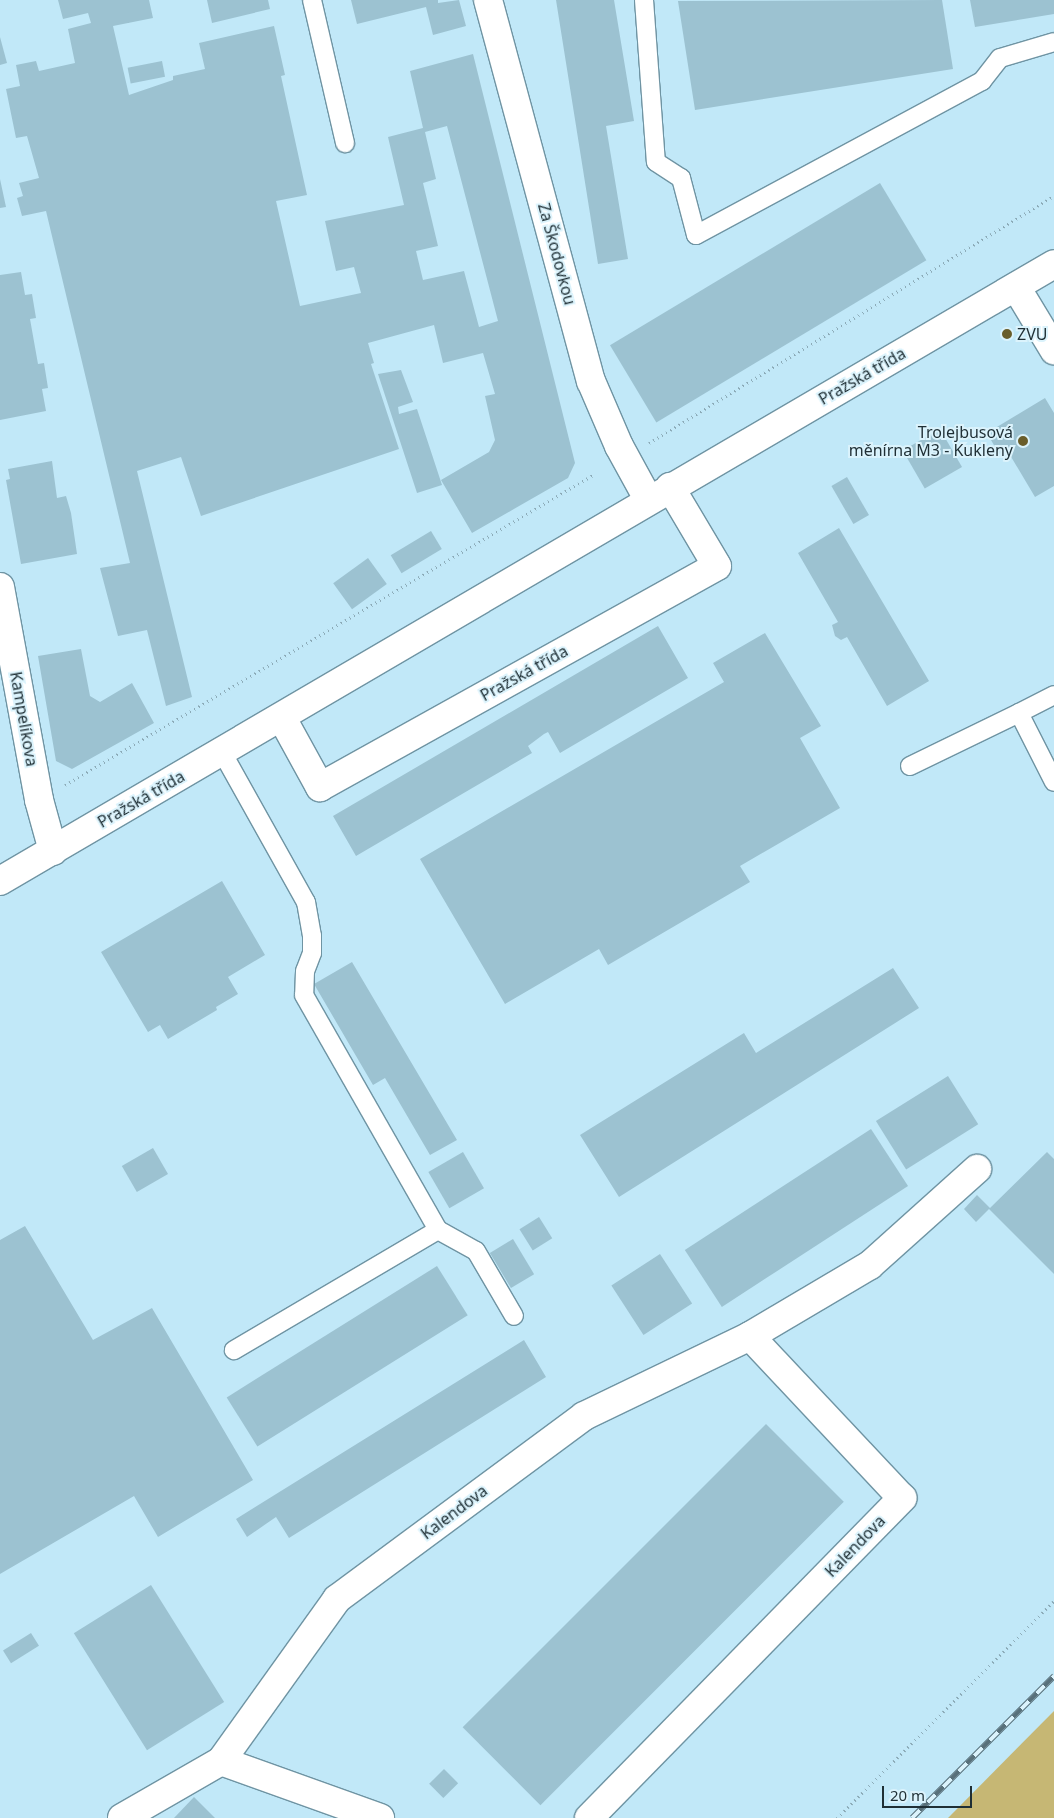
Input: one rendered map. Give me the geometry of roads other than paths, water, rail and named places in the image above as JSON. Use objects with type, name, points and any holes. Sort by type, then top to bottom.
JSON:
[{"type":"street","name":"Za Škodovkou","points":[[488,0],[591,381],[622,451],[659,493]]},
{"type":"street","name":"Pražská třída","points":[[0,881],[282,718],[659,493],[1054,264]]},
{"type":"street","points":[[1016,286],[1054,350]]},
{"type":"street","name":"Pražská třída","points":[[282,718],[320,787],[717,566],[659,493]]},
{"type":"street","name":"Kampelíkova","points":[[0,587],[39,800],[53,851]]},
{"type":"street","name":"Kalendova","points":[[122,1818],[221,1761],[337,1599],[584,1416],[750,1336],[870,1265],[977,1169]]},
{"type":"street","name":"Kalendova","points":[[589,1818],[902,1498],[750,1336]]},
{"type":"street","points":[[221,1761],[380,1818]]},
{"type":"lane","points":[[312,0],[345,143]]},
{"type":"lane","points":[[644,0],[656,162],[681,178],[696,235],[982,81],[1000,58],[1054,42]]},
{"type":"lane","points":[[910,766],[1054,695]]},
{"type":"lane","points":[[1019,713],[1054,782]]},
{"type":"lane","points":[[222,752],[306,902],[312,936],[312,953],[305,971],[304,996],[438,1230],[476,1251],[514,1316]]},
{"type":"lane","points":[[234,1350],[438,1230]]},
{"type":"railway","points":[[912,1818],[1054,1676]]},
{"type":"place","name":"ZVU","points":[[1007,334]]},
{"type":"place","name":"Trolejbusová měnírna M3 - Kukleny","points":[[1023,441]]}]
